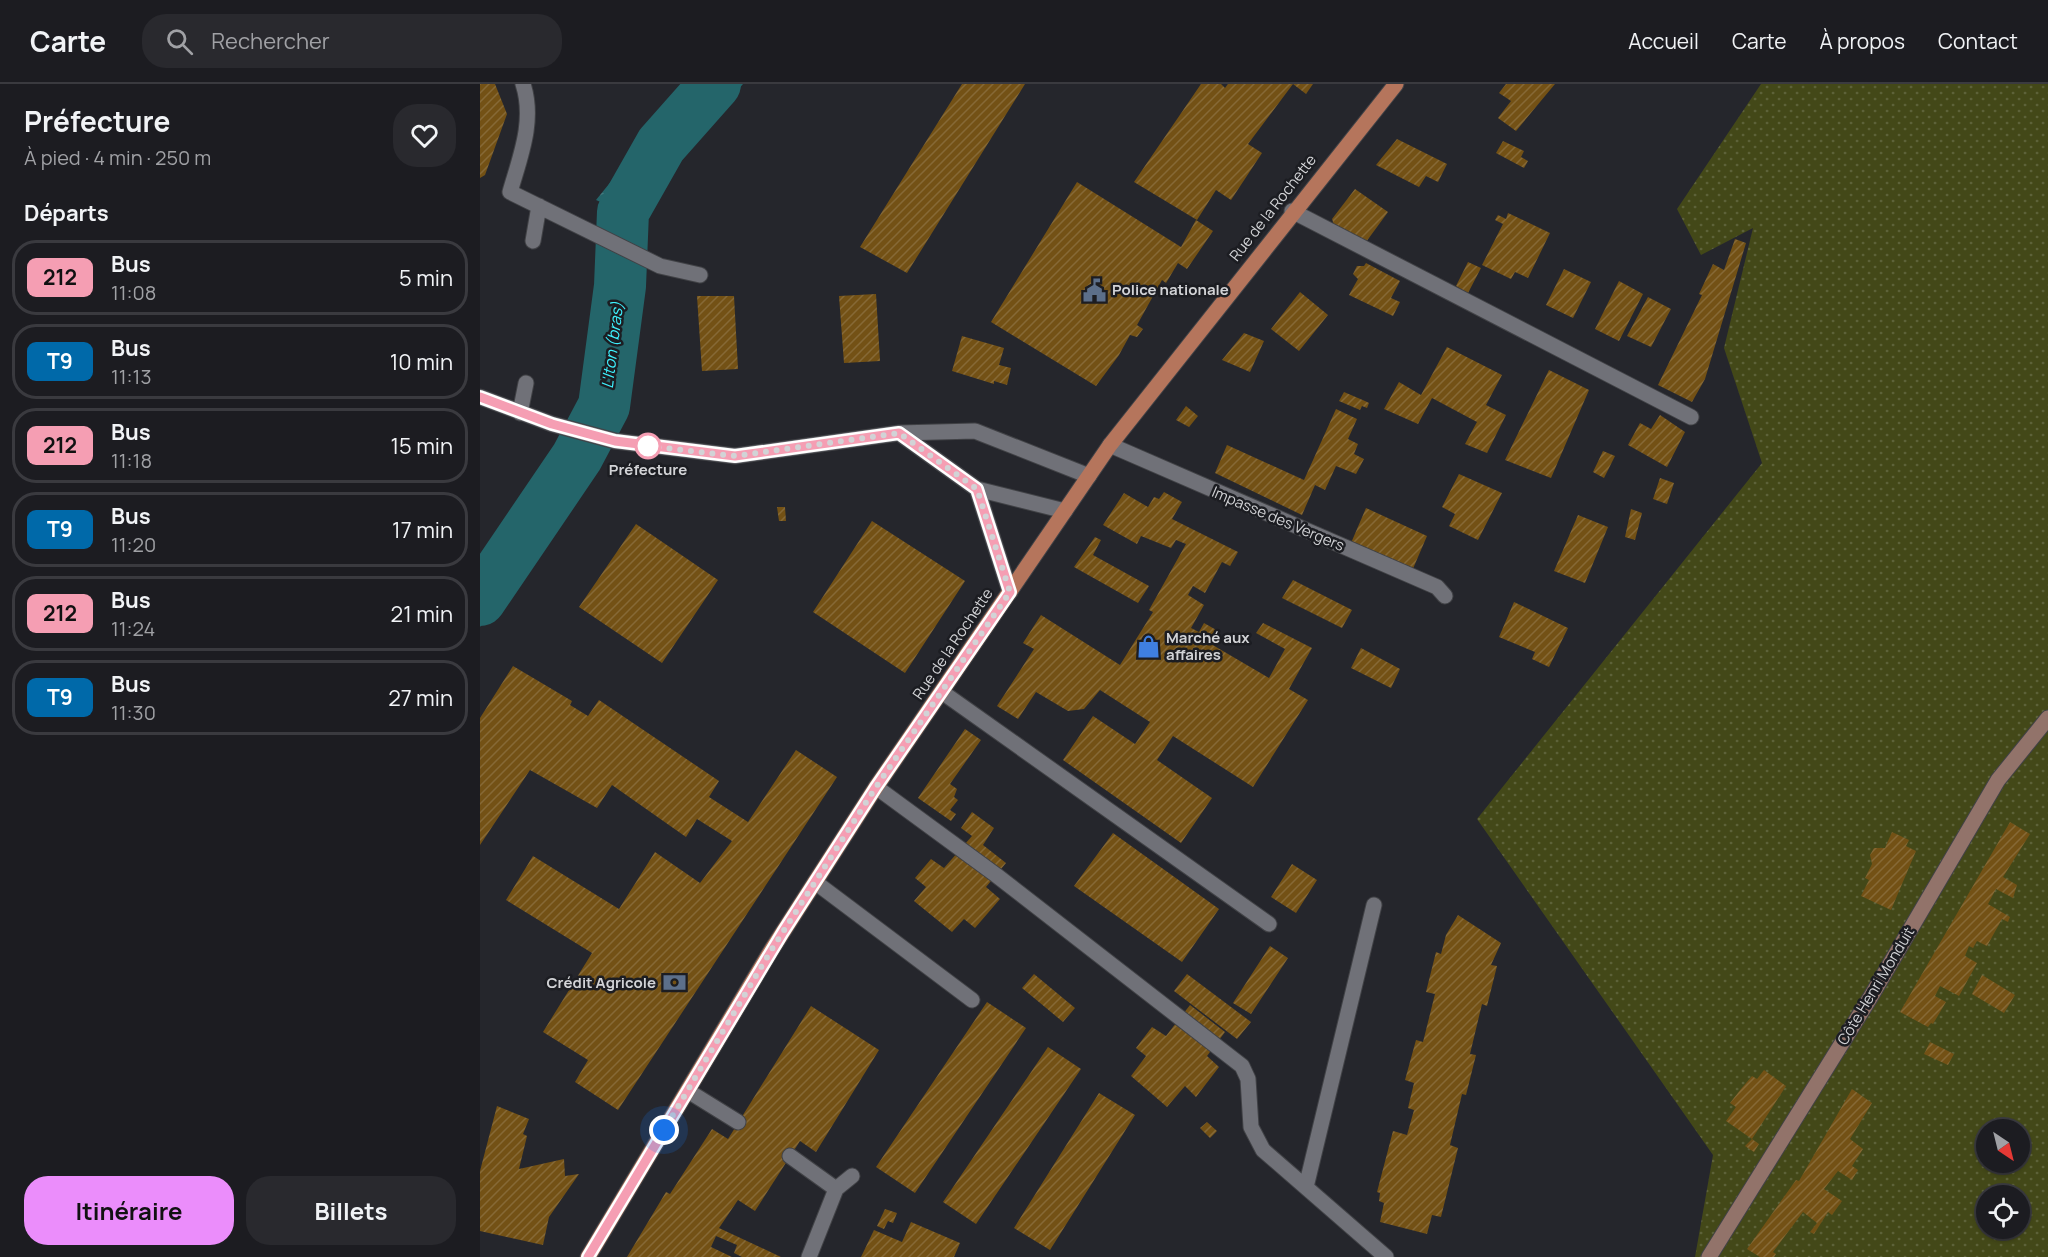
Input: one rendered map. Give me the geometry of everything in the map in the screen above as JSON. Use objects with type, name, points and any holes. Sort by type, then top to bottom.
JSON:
[{"type":"main road","name":"Rue de la Rochette","points":[[588,1257],[815,882],[876,787],[1110,445],[1292,212],[1396,84]]},
{"type":"street","points":[[523,84],[526,95],[526,137],[510,192],[660,266],[700,275]]},
{"type":"street","points":[[533,241],[539,206]]},
{"type":"street","points":[[1292,212],[1691,417]]},
{"type":"street","points":[[520,413],[526,383]]},
{"type":"street","points":[[480,397],[552,424],[615,441],[735,456],[899,433],[975,431],[1089,476]]},
{"type":"street","points":[[899,433],[977,489],[1065,511]]},
{"type":"street","name":"Impasse des Vergers","points":[[1110,445],[1437,587],[1445,596]]},
{"type":"street","points":[[977,489],[1010,592]]},
{"type":"street","points":[[942,692],[1269,924]]},
{"type":"street","name":"Côte Henri Monduit","points":[[1709,1257],[1870,998],[1998,780],[2048,718]]},
{"type":"street","points":[[876,787],[996,875],[1242,1066],[1248,1079],[1251,1127],[1263,1150],[1386,1257]]},
{"type":"street","points":[[815,882],[972,1000]]},
{"type":"street","points":[[1306,1187],[1374,905]]},
{"type":"street","points":[[688,1090],[738,1122]]},
{"type":"street","points":[[790,1156],[836,1189]]},
{"type":"street","points":[[809,1257],[836,1189],[852,1176]]},
{"type":"green space","points":[[1761,84],[2048,84],[2048,1257],[1695,1257],[1713,1155],[1477,819],[1762,463],[1724,348],[1753,228],[1701,255],[1677,209]]},
{"type":"water","points":[[690,84],[743,84],[670,168],[653,192],[642,220],[596,200]]},
{"type":"water","points":[[607,280],[637,294],[623,385],[626,411],[583,401],[600,353]]},
{"type":"water","points":[[560,453],[594,461],[480,627],[480,565]]},
{"type":"building","points":[[480,84],[495,84],[507,114],[485,175],[480,178]]},
{"type":"building","points":[[962,84],[1025,84],[907,273],[860,247]]},
{"type":"building","points":[[1201,84],[1221,84],[1225,88],[1228,84],[1293,84],[1248,144],[1262,153],[1231,200],[1216,190],[1197,220],[1134,182]]},
{"type":"building","points":[[1293,84],[1313,84],[1306,94]]},
{"type":"building","points":[[1506,84],[1555,84],[1516,131],[1498,118],[1511,101],[1499,93]]},
{"type":"building","points":[[1397,139],[1447,164],[1438,182],[1426,176],[1419,187],[1376,165]]},
{"type":"building","points":[[1503,141],[1524,151],[1521,157],[1528,161],[1524,168],[1496,153]]},
{"type":"building","points":[[1077,182],[1181,247],[1196,220],[1213,231],[1187,269],[1178,263],[1166,283],[1162,280],[1137,325],[1143,329],[1137,337],[1130,335],[1119,355],[1096,386],[991,322]]},
{"type":"building","points":[[1355,189],[1388,212],[1366,242],[1334,225],[1332,219]]},
{"type":"building","points":[[1508,213],[1550,233],[1528,278],[1515,272],[1511,279],[1482,265],[1503,224],[1495,220],[1498,215],[1506,219]]},
{"type":"building","points":[[1735,239],[1746,243],[1705,379],[1692,402],[1658,385],[1702,295],[1699,294],[1713,264],[1724,270]]},
{"type":"building","points":[[1468,262],[1481,268],[1468,293],[1456,286]]},
{"type":"building","points":[[1366,263],[1400,281],[1391,298],[1400,302],[1393,316],[1349,295],[1358,279],[1353,274],[1357,266],[1364,266]]},
{"type":"building","points":[[1564,269],[1591,282],[1573,318],[1546,305]]},
{"type":"building","points":[[1619,281],[1643,294],[1619,341],[1595,329]]},
{"type":"building","points":[[1300,292],[1328,315],[1299,351],[1271,329]]},
{"type":"building","points":[[876,294],[880,361],[844,363],[839,296]]},
{"type":"building","points":[[697,296],[734,296],[738,369],[702,371]]},
{"type":"building","points":[[1648,297],[1671,309],[1651,347],[1627,336]]},
{"type":"building","points":[[1244,333],[1264,341],[1250,372],[1222,360]]},
{"type":"building","points":[[962,336],[1004,348],[999,365],[1011,368],[1007,385],[994,381],[994,384],[952,371]]},
{"type":"building","points":[[1447,347],[1502,375],[1486,405],[1506,415],[1487,453],[1465,444],[1477,422],[1432,398],[1418,424],[1384,409],[1399,382],[1421,395]]},
{"type":"building","points":[[1549,370],[1589,390],[1551,478],[1505,460]]},
{"type":"building","points":[[1344,392],[1369,403],[1367,408],[1362,406],[1360,410],[1339,401]]},
{"type":"building","points":[[1186,406],[1198,416],[1189,427],[1176,420]]},
{"type":"building","points":[[1336,409],[1357,419],[1348,439],[1358,444],[1354,454],[1364,459],[1356,474],[1336,466],[1325,490],[1315,485],[1302,515],[1215,473],[1227,445],[1304,480]]},
{"type":"building","points":[[1660,415],[1685,432],[1667,467],[1628,445],[1640,423],[1651,429]]},
{"type":"building","points":[[1603,451],[1615,456],[1604,478],[1593,472]]},
{"type":"building","points":[[1459,474],[1502,493],[1478,540],[1449,526],[1455,514],[1442,507]]},
{"type":"building","points":[[1660,478],[1674,483],[1667,504],[1653,499]]},
{"type":"building","points":[[1164,492],[1182,502],[1172,519],[1238,552],[1230,566],[1222,562],[1205,593],[1193,586],[1188,595],[1204,605],[1191,628],[1199,632],[1204,623],[1218,631],[1211,644],[1269,678],[1285,649],[1256,633],[1263,623],[1312,648],[1289,689],[1308,700],[1253,787],[1173,736],[1157,760],[1212,798],[1181,843],[1063,760],[1093,716],[1135,744],[1150,722],[1100,690],[1084,709],[1068,711],[1036,692],[1018,719],[997,706],[1034,649],[1023,643],[1041,615],[1120,665],[1153,612],[1149,610],[1186,544],[1176,540],[1171,548],[1141,536],[1137,544],[1103,525],[1124,493],[1148,507],[1154,497],[1159,499]]},
{"type":"building","points":[[777,507],[785,507],[786,521],[779,521]]},
{"type":"building","points":[[1366,508],[1427,536],[1412,571],[1351,543]]},
{"type":"building","points":[[1631,509],[1642,513],[1635,540],[1625,537]]},
{"type":"building","points":[[1578,515],[1608,527],[1585,583],[1554,571]]},
{"type":"building","points":[[872,521],[965,581],[905,673],[813,612]]},
{"type":"building","points":[[636,524],[718,580],[662,663],[579,607]]},
{"type":"building","points":[[1095,537],[1101,540],[1093,555],[1149,586],[1138,603],[1074,567]]},
{"type":"building","points":[[1293,580],[1352,610],[1342,628],[1282,598]]},
{"type":"building","points":[[1514,602],[1568,628],[1549,667],[1532,659],[1535,652],[1499,637]]},
{"type":"building","points":[[1361,648],[1400,669],[1391,688],[1351,668]]},
{"type":"building","points":[[513,666],[572,701],[570,705],[588,716],[599,700],[719,781],[709,797],[748,822],[796,750],[837,777],[618,1110],[575,1082],[588,1060],[543,1032],[592,953],[506,900],[533,856],[619,909],[655,852],[700,883],[732,841],[697,819],[686,837],[612,785],[597,808],[530,770],[480,845],[480,718]]},
{"type":"building","points":[[965,729],[981,740],[950,784],[957,789],[954,797],[958,800],[950,810],[956,814],[951,821],[918,798]]},
{"type":"building","points":[[972,812],[994,828],[983,845],[1006,863],[986,887],[1000,899],[975,928],[964,919],[952,932],[914,901],[926,887],[915,878],[931,859],[944,868],[972,836],[961,828]]},
{"type":"building","points":[[2010,822],[2030,834],[2003,877],[2017,885],[2013,898],[1996,889],[1988,904],[2010,917],[2008,922],[2002,919],[1987,946],[1977,941],[1973,948],[1969,946],[1965,956],[1977,963],[1959,996],[1940,986],[1935,996],[1946,1002],[1933,1024],[1931,1023],[1928,1027],[1900,1012]]},
{"type":"building","points":[[1892,832],[1909,840],[1906,846],[1916,851],[1891,910],[1861,896],[1869,880],[1865,878],[1872,864],[1870,855],[1874,848],[1885,848]]},
{"type":"building","points":[[1113,833],[1219,909],[1182,962],[1074,886]]},
{"type":"building","points":[[1292,864],[1317,880],[1296,913],[1271,897]]},
{"type":"building","points":[[1458,915],[1501,943],[1491,965],[1497,966],[1487,1006],[1482,1004],[1470,1054],[1476,1055],[1466,1095],[1462,1094],[1450,1145],[1458,1148],[1441,1217],[1432,1215],[1427,1234],[1380,1222],[1384,1203],[1379,1201],[1380,1193],[1377,1192],[1393,1131],[1407,1135],[1414,1110],[1408,1108],[1414,1083],[1405,1080],[1416,1040],[1423,1042],[1435,994],[1426,992],[1436,952],[1441,954],[1446,935]]},
{"type":"building","points":[[1270,946],[1288,958],[1251,1014],[1233,1003]]},
{"type":"building","points":[[1034,974],[1075,1008],[1063,1022],[1022,988]]},
{"type":"building","points":[[1187,974],[1251,1022],[1237,1039],[1174,991]]},
{"type":"building","points":[[1982,975],[2015,995],[2004,1013],[1972,994]]},
{"type":"building","points":[[987,1002],[1026,1028],[915,1193],[876,1167]]},
{"type":"building","points":[[1190,1005],[1225,1032],[1207,1056],[1219,1067],[1196,1097],[1185,1086],[1167,1107],[1131,1076],[1146,1056],[1136,1048],[1152,1027],[1166,1036]]},
{"type":"building","points":[[811,1006],[879,1050],[816,1152],[800,1141],[755,1211],[738,1200],[719,1228],[781,1257],[742,1257],[734,1253],[737,1245],[716,1236],[711,1247],[732,1257],[627,1257],[666,1192],[670,1194],[712,1129],[728,1139]]},
{"type":"building","points":[[1930,1042],[1954,1054],[1948,1065],[1924,1054]]},
{"type":"building","points":[[1048,1047],[1081,1069],[976,1224],[943,1202]]},
{"type":"building","points":[[1764,1070],[1786,1086],[1752,1139],[1726,1121],[1736,1107],[1730,1103],[1752,1076],[1757,1079]]},
{"type":"building","points":[[1852,1089],[1872,1103],[1850,1139],[1863,1149],[1852,1166],[1858,1170],[1852,1180],[1838,1171],[1824,1189],[1842,1201],[1832,1215],[1828,1212],[1814,1234],[1810,1232],[1817,1223],[1803,1212],[1773,1252],[1776,1254],[1774,1257],[1760,1257],[1747,1249],[1796,1180],[1799,1181]]},
{"type":"building","points":[[1099,1093],[1135,1115],[1050,1250],[1014,1228]]},
{"type":"building","points":[[497,1106],[529,1119],[523,1134],[527,1136],[519,1169],[564,1159],[565,1176],[579,1174],[549,1217],[543,1245],[480,1231],[480,1171]]},
{"type":"building","points":[[1207,1122],[1217,1131],[1210,1138],[1200,1128]]},
{"type":"building","points":[[1752,1139],[1759,1144],[1754,1152],[1745,1146]]},
{"type":"building","points":[[885,1209],[897,1213],[893,1223],[888,1221],[884,1229],[877,1226]]},
{"type":"building","points":[[911,1222],[960,1243],[954,1257],[861,1257],[874,1230],[902,1242]]},
{"type":"waterway","name":"L'Iton (bras)","points":[[480,600],[577,457],[604,406],[620,286],[623,212],[661,145],[715,84]]},
{"type":"bus line","name":"212","points":[[480,397],[552,424],[615,441],[735,456],[899,433],[977,489],[988,517],[1010,592],[876,787],[772,949],[588,1257]]},
{"type":"place","name":"Police nationale","points":[[1094,290]]},
{"type":"place","name":"Préfecture","points":[[648,446]]},
{"type":"place","name":"Marché aux affaires","points":[[1148,647]]},
{"type":"place","name":"Crédit Agricole","points":[[674,983]]},
{"type":"route","points":[[648,446],[735,456],[899,433],[977,489],[988,517],[1010,592],[876,787],[772,949],[664,1130]]}]
